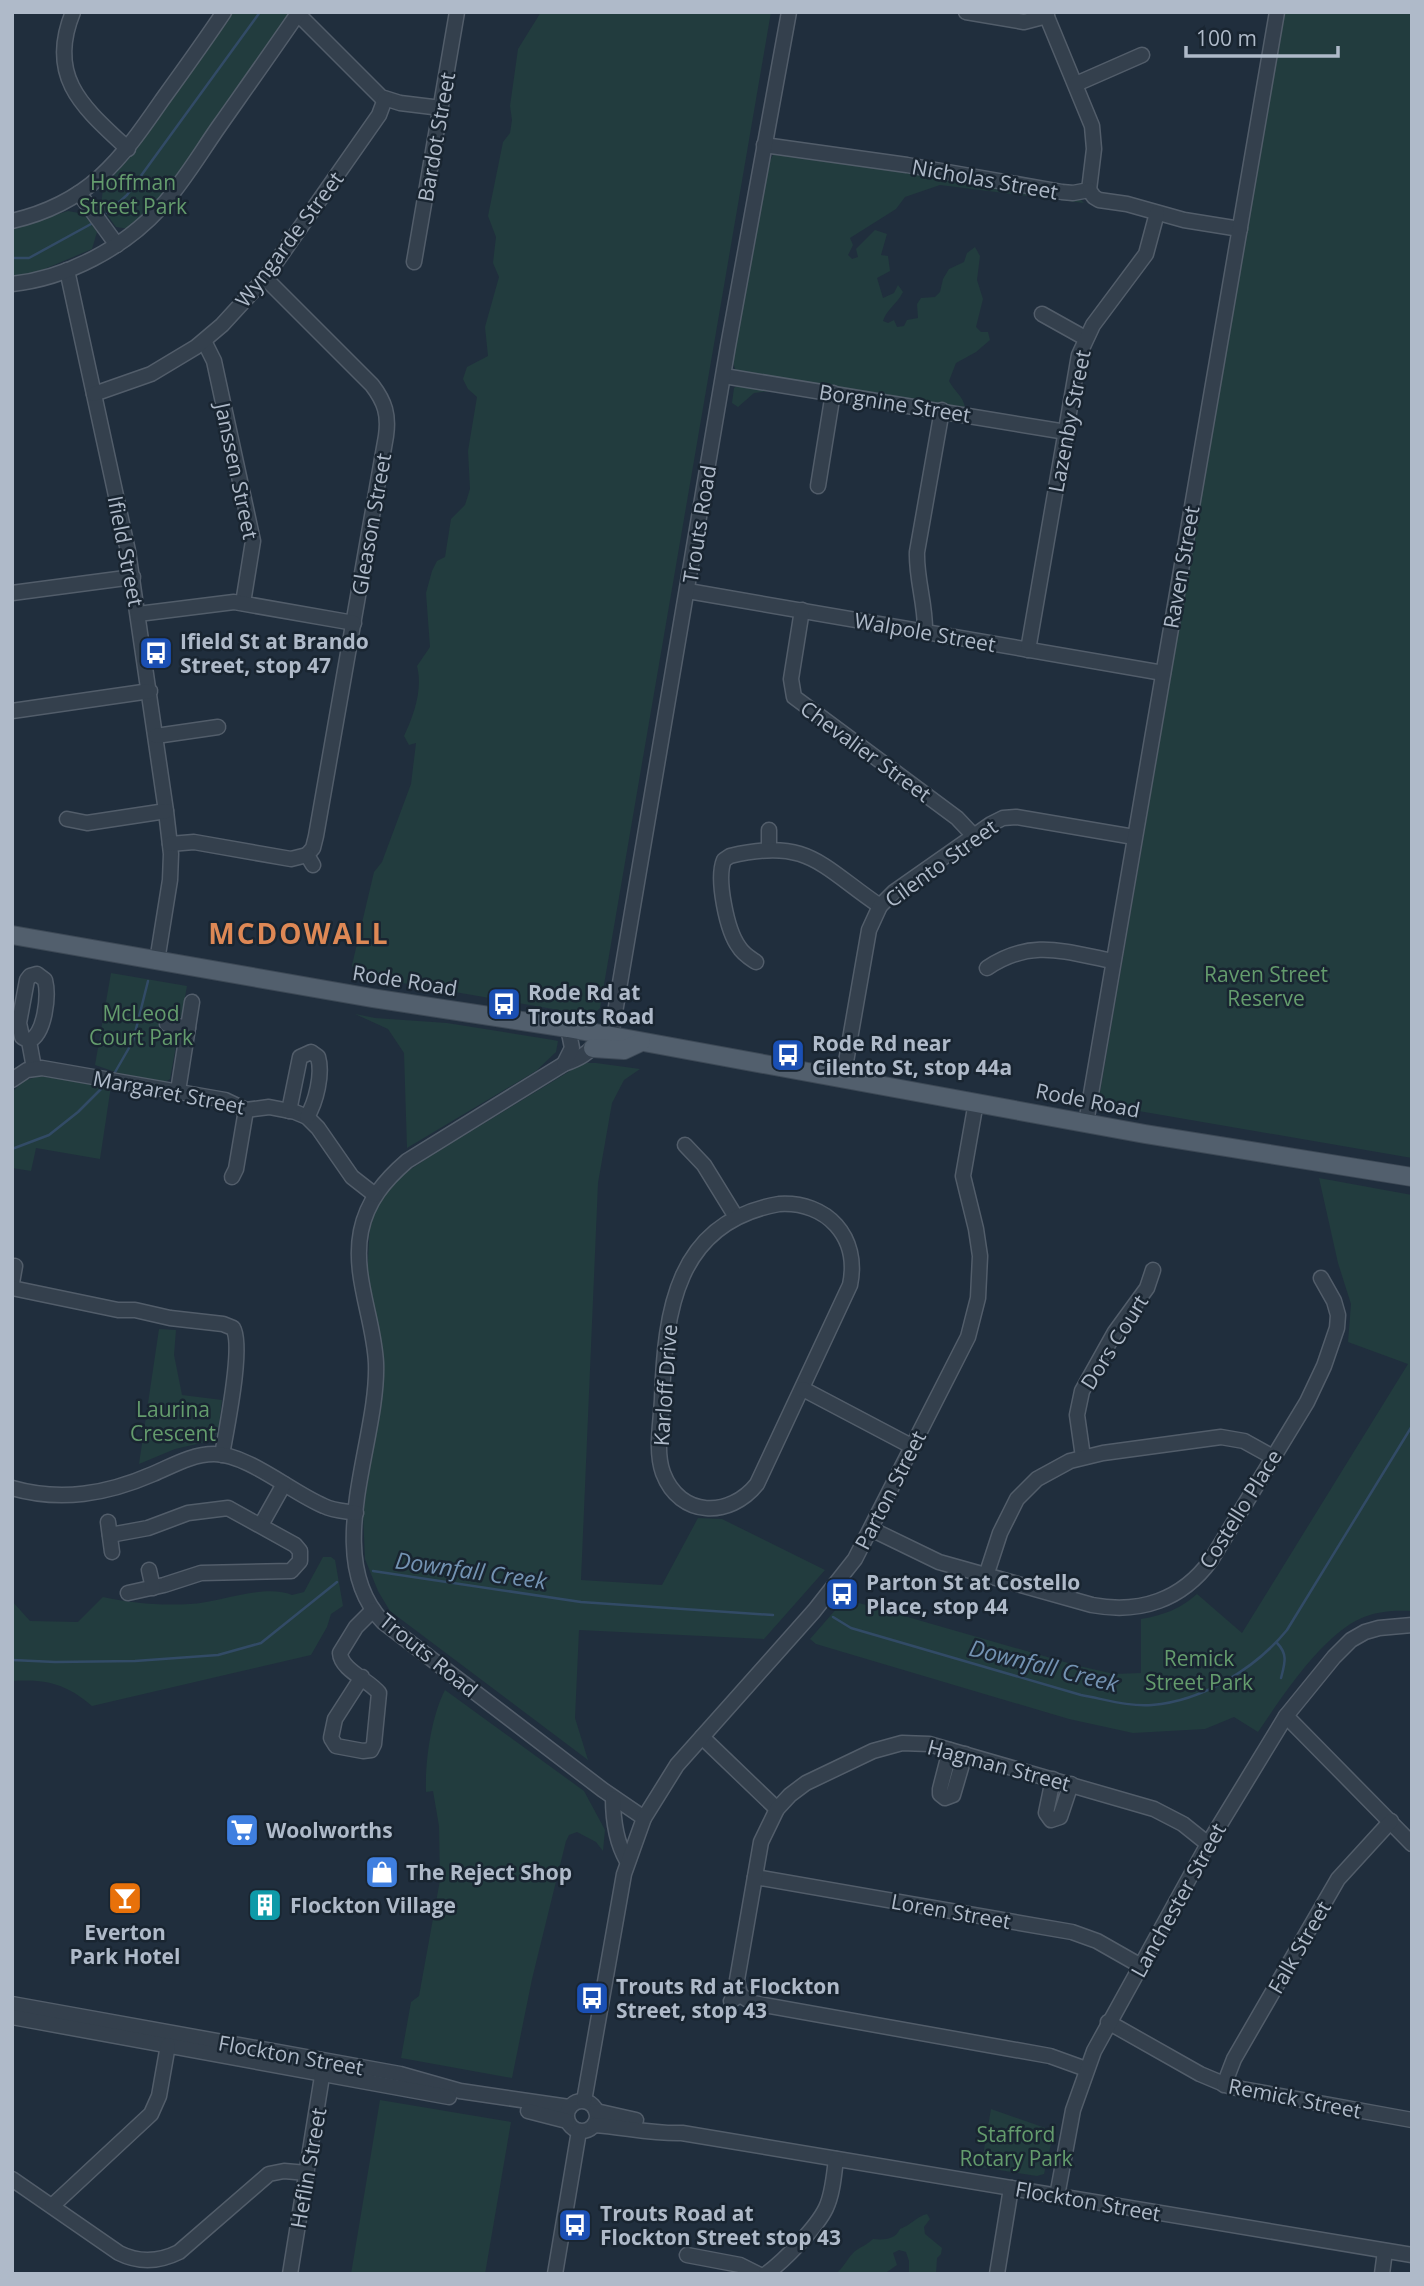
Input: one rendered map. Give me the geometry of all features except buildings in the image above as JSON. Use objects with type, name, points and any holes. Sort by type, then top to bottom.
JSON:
[{"type":"main road","name":"Rode Road","points":[[12,935],[568,1028],[602,1039],[624,1051],[641,1042],[1412,1177]]},
{"type":"street","points":[[73,12],[66,33],[65,53],[70,83],[89,113],[128,149]]},
{"type":"street","points":[[12,221],[43,211],[79,194],[106,172],[128,149],[224,12]]},
{"type":"street","name":"Bardot Street","points":[[414,262],[457,12]]},
{"type":"street","name":"Trouts Road","points":[[644,1818],[613,1798],[390,1628],[373,1610],[356,1567],[356,1513],[376,1374],[375,1349],[360,1272],[359,1250],[365,1216],[375,1195],[407,1161],[564,1065],[577,1060],[602,1039],[688,590],[723,376],[789,12]]},
{"type":"street","points":[[966,12],[1024,22],[1046,14],[1089,116],[1094,137],[1089,190]]},
{"type":"street","name":"Raven Street","points":[[1086,1122],[1277,12]]},
{"type":"street","points":[[12,284],[67,270],[117,245],[149,219],[163,205],[299,13],[370,88],[385,99],[441,108]]},
{"type":"street","points":[[1076,84],[1142,55]]},
{"type":"street","name":"Wyngarde Street","points":[[94,394],[150,373],[204,341],[249,297],[379,115],[385,99]]},
{"type":"street","name":"Nicholas Street","points":[[764,145],[1070,193],[1089,190],[1099,200],[1240,229]]},
{"type":"street","points":[[79,194],[117,245]]},
{"type":"street","name":"Lazenby Street","points":[[1028,650],[1077,363],[1085,338],[1146,254],[1157,213]]},
{"type":"street","name":"Ifield Street","points":[[67,270],[132,576],[166,811],[170,880],[157,961]]},
{"type":"street","name":"Gleason Street","points":[[170,844],[194,842],[310,860],[386,436],[387,409],[372,385],[265,278]]},
{"type":"street","points":[[1042,314],[1085,338]]},
{"type":"street","name":"Janssen Street","points":[[204,341],[214,361],[253,541],[243,603]]},
{"type":"street","name":"Borgnine Street","points":[[723,376],[1066,432]]},
{"type":"street","points":[[818,486],[833,393]]},
{"type":"street","points":[[925,633],[925,607],[917,552],[942,411]]},
{"type":"street","points":[[12,593],[132,576]]},
{"type":"street","name":"Walpole Street","points":[[688,590],[1163,673]]},
{"type":"street","points":[[138,614],[217,602],[243,603],[354,623]]},
{"type":"street","name":"Chevalier Street","points":[[802,610],[791,679],[794,698],[957,818],[974,835]]},
{"type":"street","points":[[12,711],[149,691]]},
{"type":"street","points":[[156,736],[218,727]]},
{"type":"street","points":[[67,819],[87,822],[166,811]]},
{"type":"street","name":"Cilento Street","points":[[843,1079],[869,930],[880,906],[894,892],[996,821],[1016,817],[1134,836]]},
{"type":"street","points":[[769,830],[769,850]]},
{"type":"street","points":[[756,962],[739,948],[726,912],[721,868],[723,860],[730,856],[769,850],[789,850],[808,855],[880,906]]},
{"type":"street","points":[[987,968],[1013,953],[1030,949],[1046,949],[1113,961]]},
{"type":"street","points":[[178,1091],[192,1002]]},
{"type":"street","points":[[167,1024],[188,1028]]},
{"type":"street","points":[[564,1065],[572,1048],[568,1028]]},
{"type":"street","points":[[12,1080],[34,1068],[29,1041]]},
{"type":"street","points":[[289,1111],[300,1057],[311,1052],[318,1056],[320,1066],[314,1102],[307,1117],[318,1128],[352,1177],[375,1195]]},
{"type":"street","name":"Margaret Street","points":[[34,1068],[178,1091],[232,1102],[246,1110],[264,1107],[307,1117]]},
{"type":"street","name":"Parton Street","points":[[644,1818],[668,1777],[823,1600],[855,1559],[962,1349],[972,1325],[980,1270],[979,1243],[963,1176],[976,1102]]},
{"type":"street","points":[[217,1175],[236,1178],[246,1110]]},
{"type":"street","points":[[685,1145],[704,1165],[736,1217]]},
{"type":"street","name":"Karloff Drive","points":[[799,1204],[827,1216],[841,1231],[849,1249],[852,1267],[850,1285],[803,1389],[762,1474],[744,1498],[727,1507],[710,1509],[686,1502],[672,1490],[663,1473],[659,1454],[667,1323],[680,1283],[695,1254],[713,1234],[736,1217],[764,1206],[799,1204]]},
{"type":"street","points":[[15,1266],[12,1286],[118,1310],[135,1310],[170,1318],[223,1324],[233,1328],[236,1337],[234,1380],[222,1455]]},
{"type":"street","name":"Dors Court","points":[[1083,1457],[1078,1424],[1079,1399],[1108,1343],[1147,1287],[1153,1270]]},
{"type":"street","name":"Costello Place","points":[[871,1529],[932,1559],[1107,1608],[1136,1608],[1160,1602],[1182,1590],[1202,1573],[1317,1384],[1336,1328],[1337,1309],[1321,1278]]},
{"type":"street","points":[[803,1389],[913,1447]]},
{"type":"street","points":[[986,1576],[1000,1533],[1017,1499],[1048,1471],[1083,1457],[1222,1437],[1244,1441],[1273,1457]]},
{"type":"street","points":[[12,1488],[56,1496],[95,1493],[129,1485],[189,1459],[211,1454],[246,1463],[326,1507],[356,1513]]},
{"type":"street","points":[[261,1525],[284,1485]]},
{"type":"street","points":[[112,1552],[109,1529],[148,1528],[188,1513],[220,1508],[233,1510],[299,1547],[301,1558],[295,1568],[282,1572],[201,1573],[128,1593]]},
{"type":"street","points":[[149,1570],[153,1588]]},
{"type":"street","points":[[362,1678],[335,1719],[331,1738],[336,1746],[366,1751],[374,1747],[380,1696],[376,1689],[342,1662],[340,1653],[356,1627],[373,1610]]},
{"type":"street","name":"Lanchester Street","points":[[1057,2196],[1071,2119],[1086,2069],[1108,2022],[1209,1844],[1286,1716],[1334,1657],[1358,1636],[1379,1628],[1412,1625]]},
{"type":"street","points":[[1286,1716],[1412,1844]]},
{"type":"street","points":[[702,1737],[777,1809]]},
{"type":"street","name":"Hagman Street","points":[[1086,2069],[1050,2056],[736,1998],[764,1832],[777,1809],[806,1783],[884,1747],[912,1743],[929,1744],[1153,1809],[1183,1824],[1209,1844]]},
{"type":"street","points":[[950,1750],[940,1791],[945,1798],[953,1795],[965,1754]]},
{"type":"street","points":[[1053,1779],[1046,1813],[1051,1820],[1059,1817],[1071,1784]]},
{"type":"street","points":[[613,1798],[615,1825],[627,1861]]},
{"type":"street","points":[[584,2101],[627,1861],[644,1818]]},
{"type":"street","name":"Falk Street","points":[[1224,2085],[1234,2059],[1338,1879],[1391,1821]]},
{"type":"street","name":"Loren Street","points":[[755,1877],[1072,1933],[1097,1941],[1140,1966]]},
{"type":"street","name":"Flockton Street","points":[[12,2004],[526,2110],[568,2114]]},
{"type":"street","name":"Flockton Street","points":[[12,2018],[168,2045],[324,2067]]},
{"type":"street","name":"Remick Street","points":[[1108,2022],[1224,2085],[1412,2120]]},
{"type":"street","points":[[52,2206],[151,2114],[159,2096],[168,2045]]},
{"type":"street","name":"Heflin Street","points":[[290,2274],[324,2067]]},
{"type":"street","points":[[584,2101],[592,2104],[595,2118],[587,2130],[579,2131],[571,2127],[568,2114],[575,2102],[584,2101]]},
{"type":"street","name":"Flockton Street","points":[[595,2118],[659,2124],[682,2133],[1412,2255]]},
{"type":"street","points":[[555,2274],[579,2131]]},
{"type":"street","points":[[766,2274],[786,2257],[823,2213],[828,2203],[836,2159]]},
{"type":"street","points":[[12,2179],[119,2253],[134,2259],[157,2260],[179,2252],[269,2174],[284,2171],[307,2173]]},
{"type":"street","points":[[997,2274],[1011,2188]]},
{"type":"street","points":[[1381,2274],[1385,2251]]},
{"type":"street","points":[[687,2255],[740,2264],[758,2274]]},
{"type":"green space","name":"Hoffman Street Park","points":[[233,12],[291,12],[151,212],[130,229],[116,227],[101,206],[103,188],[138,146]]},
{"type":"green space","points":[[541,12],[771,12],[600,1008],[593,1015],[356,975],[352,965],[374,872],[382,862],[411,784],[416,743],[409,745],[404,736],[416,702],[419,684],[417,666],[430,647],[426,593],[437,561],[445,557],[451,519],[465,505],[470,489],[468,451],[477,397],[468,389],[463,379],[467,367],[488,356],[485,327],[499,277],[493,263],[496,237],[488,216],[503,142],[510,133],[510,106],[518,49]]},
{"type":"green space","name":"Raven Street Reserve","points":[[1284,12],[1412,12],[1412,1158],[1098,1104]]},
{"type":"green space","points":[[775,151],[799,157],[874,165],[1081,200],[1084,203],[940,185],[905,197],[896,209],[850,238],[853,245],[848,255],[852,259],[858,257],[856,249],[875,230],[887,234],[881,255],[888,256],[890,271],[877,278],[883,298],[894,293],[898,285],[903,292],[883,321],[888,323],[894,320],[897,327],[904,326],[907,320],[918,318],[917,304],[921,298],[935,297],[940,292],[949,269],[964,262],[967,253],[975,247],[980,256],[977,280],[983,299],[976,327],[981,332],[988,332],[990,340],[956,363],[949,381],[965,407],[773,379],[769,391],[754,393],[738,407],[732,403],[734,388],[740,383],[731,357],[765,171]]},
{"type":"green space","name":"Hoffman Street Park","points":[[68,211],[84,214],[97,232],[92,249],[28,276],[12,277],[12,228]]},
{"type":"green space","name":"McLeod Court Park","points":[[111,973],[187,986],[170,1079],[165,1082],[124,1075],[95,1065]]},
{"type":"green space","points":[[355,1014],[447,1023],[558,1041],[556,1052],[536,1071],[407,1148],[404,1053],[388,1029]]},
{"type":"green space","points":[[583,1063],[640,1069],[624,1080],[612,1103],[598,1183],[581,1580],[662,1585],[698,1518],[722,1519],[825,1570],[764,1639],[579,1630],[575,1718],[588,1760],[390,1611],[378,1591],[365,1559],[363,1514],[384,1365],[367,1278],[370,1223],[383,1197],[401,1176]]},
{"type":"green space","points":[[39,1076],[111,1086],[100,1159],[36,1148],[31,1171],[12,1168],[12,1092],[24,1081]]},
{"type":"green space","name":"Remick Street Park","points":[[1319,1178],[1412,1195],[1412,1611],[1388,1611],[1370,1615],[1349,1625],[1305,1667],[1258,1732],[1234,1717],[1205,1729],[1133,1733],[1069,1719],[816,1644],[810,1639],[845,1599],[1075,1665],[1114,1674],[1141,1673],[1141,1619],[1171,1611],[1197,1594],[1242,1633],[1408,1364],[1348,1342],[1351,1304],[1338,1263]]},
{"type":"green space","name":"Laurina Crescent","points":[[159,1329],[176,1330],[174,1355],[182,1395],[222,1400],[218,1433],[210,1441],[175,1449],[139,1464]]},
{"type":"green space","points":[[323,1557],[335,1560],[343,1606],[331,1614],[327,1627],[311,1655],[92,1706],[55,1684],[12,1681],[12,1601],[30,1621],[78,1622],[103,1597],[146,1604],[179,1605],[256,1592],[292,1595],[304,1592]]},
{"type":"green space","points":[[445,1690],[584,1791],[605,1830],[603,1851],[596,1842],[577,1832],[569,1835],[566,1841],[532,1979],[512,2078],[401,2058],[411,2002],[419,1996],[440,1880],[439,1826],[433,1791],[426,1792],[426,1780],[433,1726]]},
{"type":"green space","points":[[380,2100],[511,2122],[485,2274],[351,2274]]},
{"type":"green space","name":"Stafford Rotary Park","points":[[991,2109],[1054,2131],[1044,2174],[1037,2176],[981,2167]]},
{"type":"green space","points":[[927,2214],[930,2219],[924,2227],[925,2234],[942,2248],[937,2258],[936,2274],[909,2274],[906,2252],[899,2250],[893,2253],[897,2265],[884,2274],[835,2274],[854,2252],[873,2239],[892,2237],[900,2229]]},
{"type":"waterway","points":[[107,213],[127,195],[260,12]]},
{"type":"waterway","points":[[12,258],[29,258],[91,224]]},
{"type":"waterway","points":[[114,1074],[133,1041],[148,981]]},
{"type":"waterway","points":[[12,1149],[49,1135],[78,1112],[105,1085]]},
{"type":"waterway","name":"Downfall Creek","points":[[833,1617],[851,1628],[1081,1695],[1143,1705],[1190,1697],[1243,1670],[1287,1630],[1412,1426]]},
{"type":"waterway","name":"Downfall Creek","points":[[373,1571],[581,1602],[773,1615]]},
{"type":"waterway","name":"Downfall Creek","points":[[12,1660],[135,1661],[218,1655],[261,1643],[337,1582]]},
{"type":"waterway","points":[[1277,1643],[1285,1659],[1281,1678]]},
{"type":"place","name":"Ifield St at Brando Street, stop 47","points":[[156,653]]},
{"type":"place","name":"Rode Rd at Trouts Road","points":[[504,1004]]},
{"type":"place","name":"Rode Rd near Cilento St, stop 44a","points":[[788,1055]]},
{"type":"place","name":"Parton St at Costello Place, stop 44","points":[[842,1594]]},
{"type":"place","name":"Woolworths","points":[[242,1830]]},
{"type":"place","name":"The Reject Shop","points":[[382,1872]]},
{"type":"place","name":"Everton Park Hotel","points":[[125,1898]]},
{"type":"place","name":"Flockton Village","points":[[265,1905]]},
{"type":"place","name":"Trouts Rd at Flockton Street, stop 43","points":[[592,1998]]},
{"type":"place","name":"Trouts Road at Flockton Street stop 43","points":[[575,2225]]},
{"type":"district","name":"MCDOWALL","points":[[299,933]]}]
